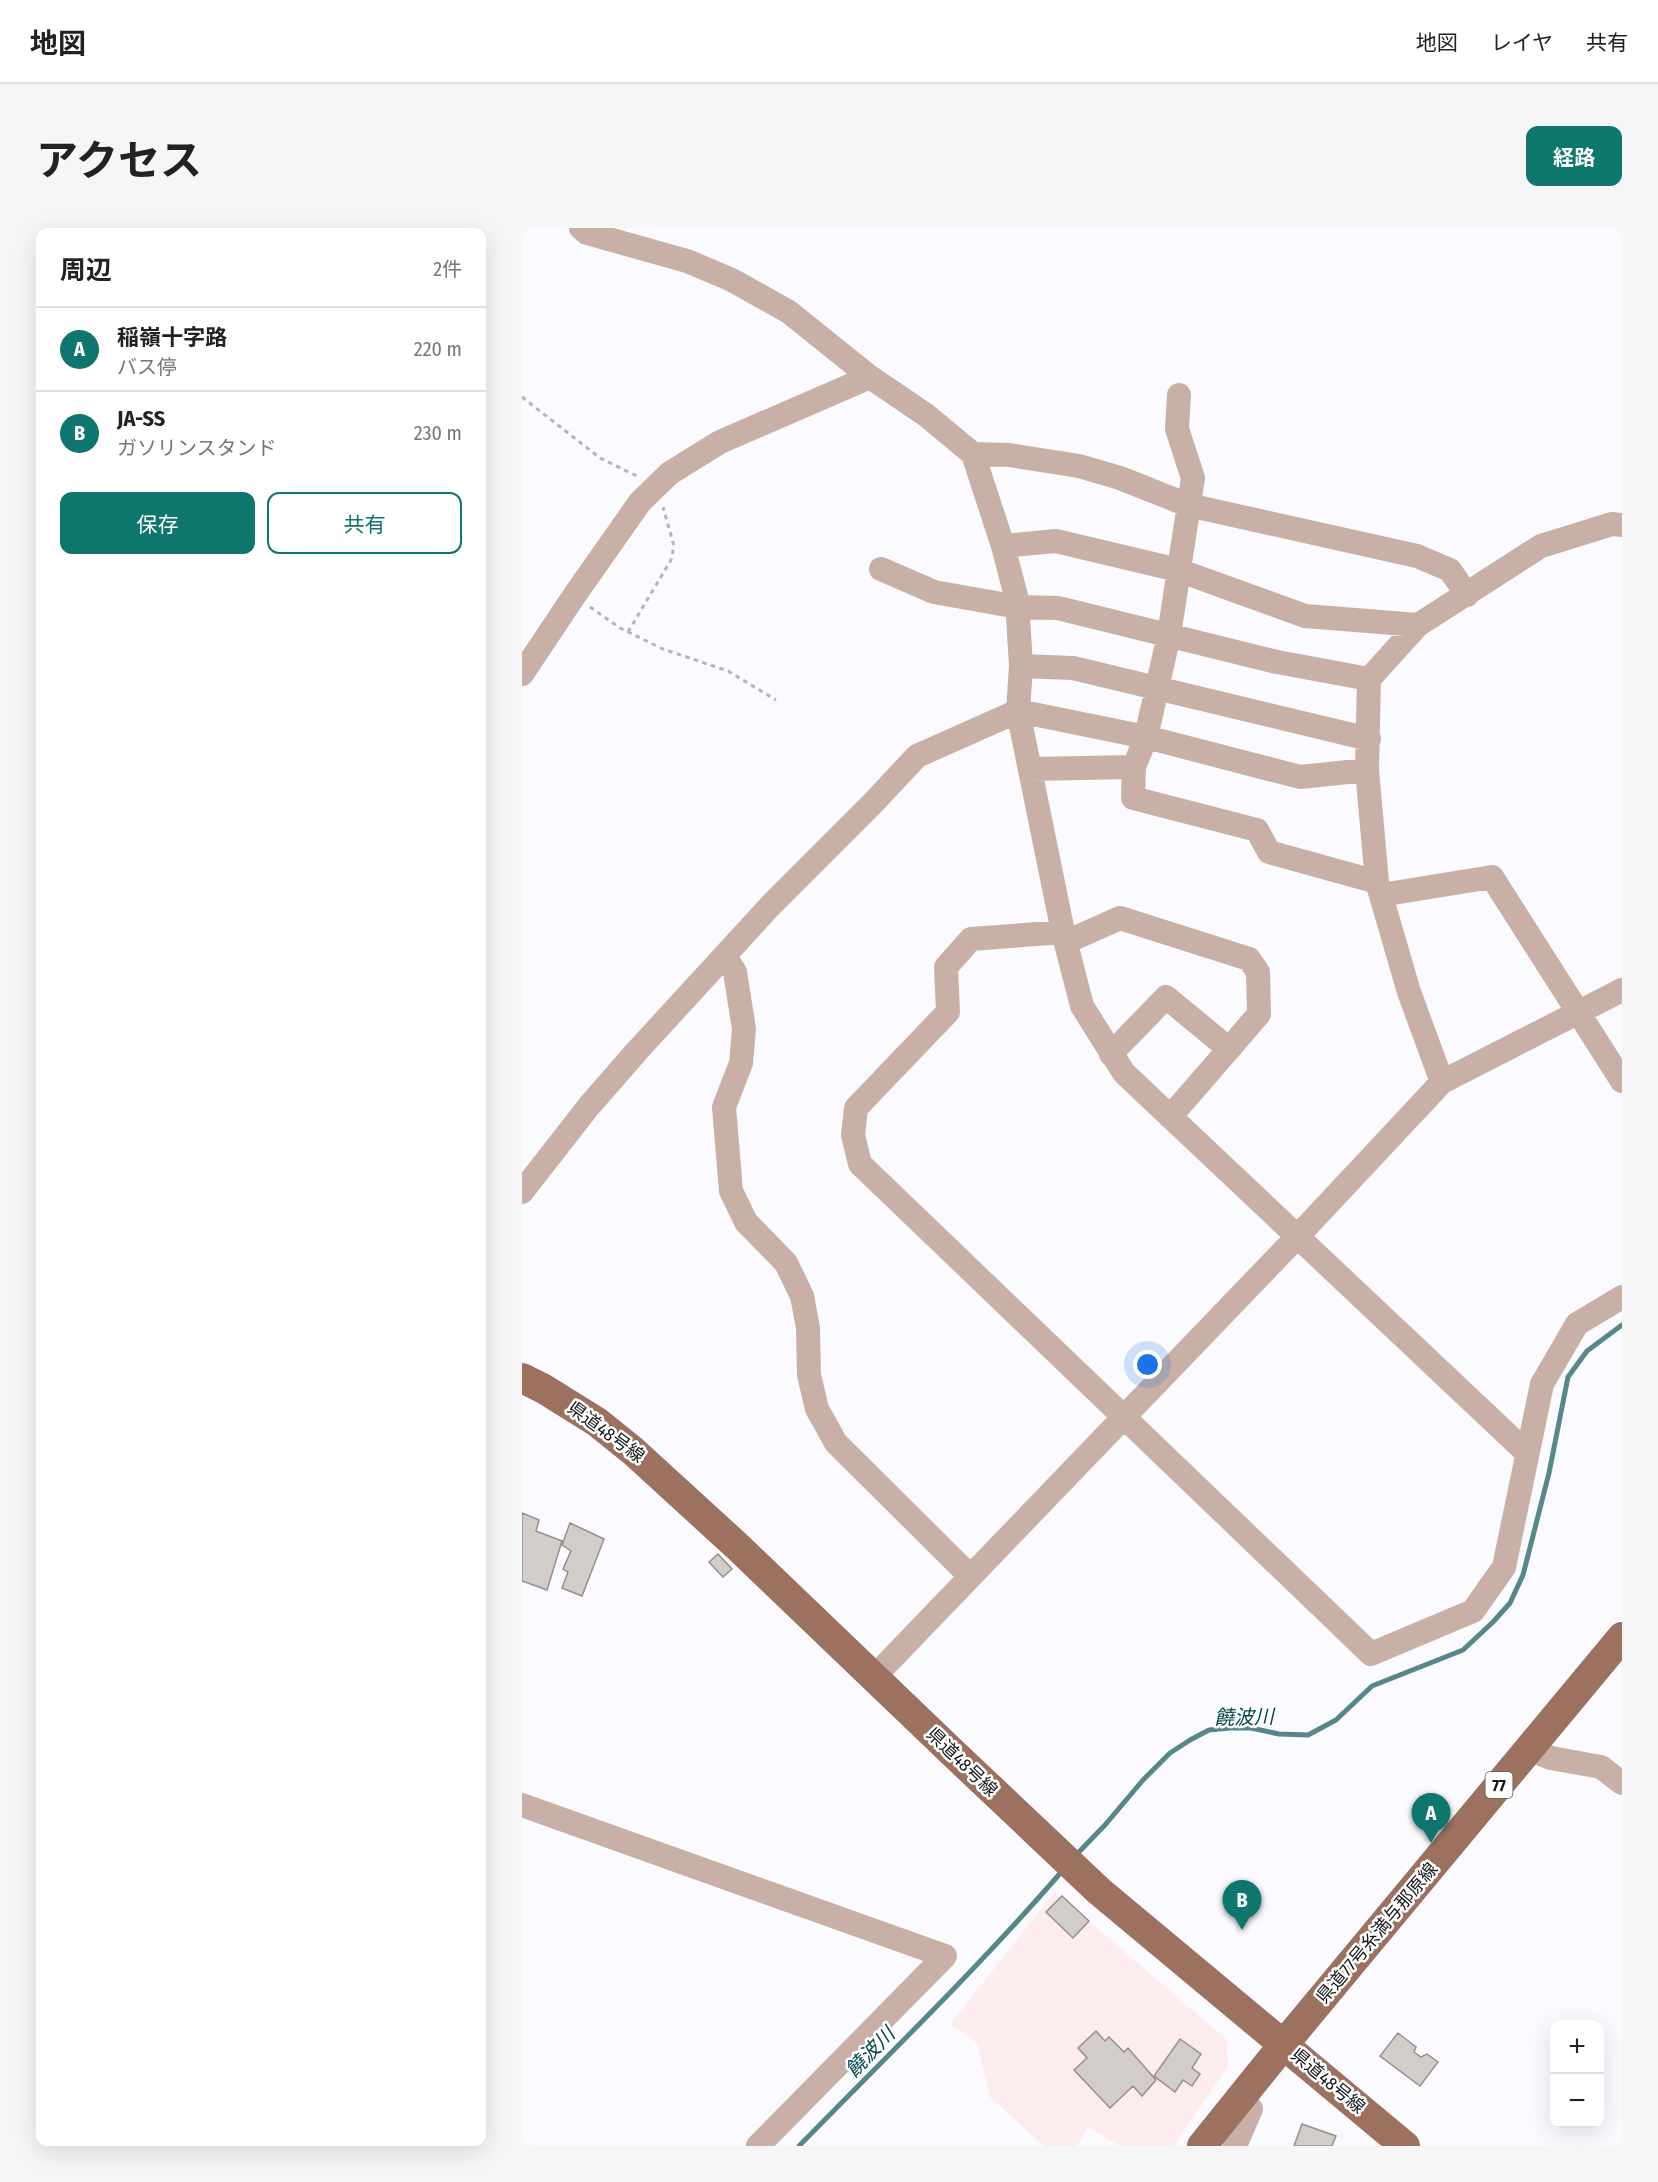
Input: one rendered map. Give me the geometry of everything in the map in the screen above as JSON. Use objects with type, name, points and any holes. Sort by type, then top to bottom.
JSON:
[{"type":"main road","name":"県道48号線","points":[[522,1378],[597,1422],[633,1450],[1099,1891],[1405,2146]]},
{"type":"main road","name":"県道77号糸満与那原線","points":[[1202,2146],[1528,1749],[1618,1650]]},
{"type":"street","points":[[581,228],[587,233],[687,261],[732,280],[789,312],[870,377],[926,416],[973,454],[1003,546],[1018,607],[1021,666],[1018,711],[1064,937],[1082,1006],[1124,1073],[1296,1238],[1527,1453]]},
{"type":"street","points":[[522,674],[640,502],[670,473],[720,442],[870,377]]},
{"type":"street","points":[[1179,395],[1177,429],[1193,478],[1169,634],[1146,737],[1134,767],[1133,798],[1257,830],[1269,852],[1379,889],[1492,877],[1622,1081]]},
{"type":"street","points":[[973,454],[1009,454],[1079,466],[1120,478],[1188,506],[1417,556],[1450,570],[1467,596]]},
{"type":"street","points":[[1442,1082],[1409,992],[1379,889],[1367,770],[1369,679],[1419,625],[1541,546],[1612,524],[1622,525]]},
{"type":"street","points":[[1003,546],[1056,541],[1178,570],[1305,616],[1419,625]]},
{"type":"street","points":[[881,569],[934,592],[1018,607],[1058,608],[1277,662],[1369,679]]},
{"type":"street","points":[[1021,666],[1073,668],[1369,739]]},
{"type":"street","points":[[522,1192],[589,1106],[630,1059],[771,905],[917,756],[1018,711],[1146,737],[1300,777],[1367,770]]},
{"type":"street","points":[[1030,769],[1134,767]]},
{"type":"street","points":[[1170,1117],[1259,1014],[1258,972],[1250,959],[1120,918],[1064,937],[971,939],[946,967],[948,1012],[856,1108],[853,1135],[860,1164],[1371,1654],[1473,1611],[1504,1567],[1542,1384],[1577,1324],[1622,1297]]},
{"type":"street","points":[[725,956],[735,972],[744,1029],[741,1064],[724,1107],[731,1191],[746,1222],[786,1263],[802,1296],[808,1328],[809,1375],[817,1409],[836,1443],[970,1576]]},
{"type":"street","points":[[874,1677],[1296,1238],[1442,1082],[1622,990]]},
{"type":"street","points":[[1111,1054],[1166,997],[1229,1049]]},
{"type":"street","points":[[1528,1749],[1551,1758],[1601,1767],[1622,1783]]},
{"type":"street","points":[[522,1805],[945,1956],[758,2146]]},
{"type":"street","points":[[1235,2146],[1251,2109],[1242,2097]]},
{"type":"path","points":[[574,596],[620,628],[663,650],[728,671],[776,700]]},
{"type":"shaded area","points":[[1055,1892],[1227,2040],[1228,2066],[1174,2146],[1120,2146],[1088,2127],[1077,2146],[1044,2146],[990,2097],[977,2043],[950,2024]]},
{"type":"building","points":[[522,1513],[539,1520],[536,1531],[562,1541],[547,1590],[522,1581]]},
{"type":"building","points":[[570,1523],[604,1539],[582,1596],[562,1588],[568,1572],[563,1569],[571,1551],[562,1545]]},
{"type":"building","points":[[718,1554],[732,1569],[723,1577],[709,1562]]},
{"type":"building","points":[[1062,1896],[1089,1921],[1073,1938],[1046,1912]]},
{"type":"building","points":[[1096,2031],[1105,2041],[1109,2037],[1124,2052],[1128,2048],[1156,2080],[1142,2096],[1133,2086],[1110,2108],[1074,2070],[1087,2058],[1078,2048]]},
{"type":"building","points":[[1398,2033],[1416,2047],[1414,2052],[1421,2057],[1427,2054],[1438,2062],[1420,2086],[1380,2056]]},
{"type":"building","points":[[1180,2039],[1201,2054],[1192,2068],[1200,2074],[1192,2086],[1183,2080],[1175,2092],[1154,2076]]},
{"type":"building","points":[[1302,2124],[1336,2136],[1332,2146],[1294,2146]]},
{"type":"waterway","name":"饒波川","points":[[1075,1856],[1143,1780],[1170,1753],[1190,1740],[1209,1730],[1230,1728],[1251,1728],[1279,1734],[1308,1735],[1336,1720],[1372,1686],[1463,1650],[1493,1622],[1510,1603],[1523,1575],[1549,1473],[1568,1377],[1587,1351],[1622,1325]]},
{"type":"waterway","name":"饒波川","points":[[799,2146],[966,1976],[1063,1870]]},
{"type":"place","name":"稲嶺十字路","points":[[1431,1843]]},
{"type":"place","name":"JA-SS","points":[[1242,1930]]}]
